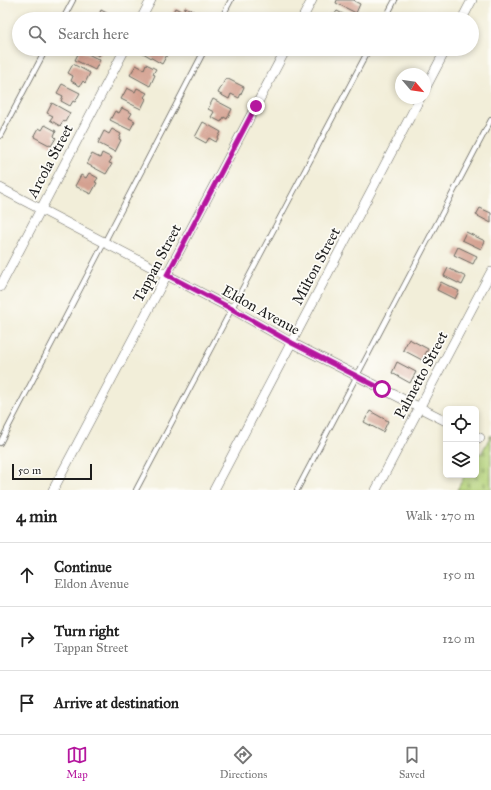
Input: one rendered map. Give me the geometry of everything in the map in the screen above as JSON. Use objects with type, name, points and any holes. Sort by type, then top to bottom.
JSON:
[{"type":"street","points":[[145,12],[151,0]]},
{"type":"street","points":[[306,12],[312,0]]},
{"type":"street","points":[[466,12],[472,0]]},
{"type":"street","name":"Arcola Street","points":[[0,287],[121,56]]},
{"type":"street","name":"Tappan Street","points":[[53,490],[282,56]]},
{"type":"street","points":[[431,78],[442,56]]},
{"type":"street","name":"Milton Street","points":[[214,490],[417,104]]},
{"type":"street","name":"Eldon Avenue","points":[[0,188],[232,309],[292,343],[443,420]]},
{"type":"street","name":"Palmetto Street","points":[[376,490],[491,272]]},
{"type":"lane","points":[[66,12],[73,0]]},
{"type":"lane","points":[[225,12],[231,0]]},
{"type":"lane","points":[[389,12],[395,0]]},
{"type":"lane","points":[[0,136],[42,56]]},
{"type":"lane","points":[[0,443],[201,56]]},
{"type":"lane","points":[[136,490],[365,56]]},
{"type":"lane","points":[[297,490],[491,120]]},
{"type":"green space","points":[[491,435],[491,490],[457,490],[463,478],[479,478],[479,453],[481,454]]},
{"type":"building","points":[[337,0],[355,0],[354,1],[360,4],[356,12],[354,12],[336,3]]},
{"type":"building","points":[[185,7],[195,12],[183,12]]},
{"type":"building","points":[[175,8],[183,12],[173,12]]},
{"type":"building","points":[[77,56],[92,56],[100,60],[95,70],[75,60]]},
{"type":"building","points":[[148,56],[166,56],[162,64]]},
{"type":"building","points":[[73,64],[90,73],[85,83],[83,81],[80,86],[71,81],[73,76],[68,73]]},
{"type":"building","points":[[146,64],[156,69],[150,86],[130,75],[136,65],[144,69]]},
{"type":"building","points":[[226,78],[244,87],[239,98],[231,94],[229,99],[218,93]]},
{"type":"building","points":[[62,84],[80,93],[75,102],[73,101],[70,106],[61,101],[63,96],[57,93]]},
{"type":"building","points":[[127,88],[135,92],[137,88],[147,93],[144,97],[146,99],[141,109],[121,99]]},
{"type":"building","points":[[213,99],[232,109],[227,119],[224,117],[221,122],[211,117],[214,112],[208,109]]},
{"type":"building","points":[[52,103],[70,113],[65,122],[63,121],[60,126],[50,120],[53,116],[47,113]]},
{"type":"building","points":[[122,108],[132,113],[129,118],[135,121],[130,130],[110,120],[115,111],[119,113]]},
{"type":"building","points":[[203,122],[221,132],[216,142],[209,138],[206,143],[195,137]]},
{"type":"building","points":[[45,125],[56,131],[54,136],[56,138],[51,146],[34,137],[39,128],[42,130]]},
{"type":"building","points":[[112,129],[121,134],[119,139],[121,140],[115,152],[98,143],[104,131],[109,134]]},
{"type":"building","points":[[102,153],[112,158],[109,163],[112,164],[106,174],[87,164],[92,154],[100,158]]},
{"type":"building","points":[[89,173],[98,178],[91,194],[75,186],[81,175],[86,178]]},
{"type":"building","points":[[480,208],[491,213],[491,223],[476,215]]},
{"type":"building","points":[[466,232],[485,241],[481,249],[462,240]]},
{"type":"building","points":[[458,247],[477,256],[473,264],[454,255]]},
{"type":"building","points":[[448,268],[466,277],[462,285],[444,276]]},
{"type":"building","points":[[441,282],[459,291],[455,299],[437,290]]},
{"type":"building","points":[[409,339],[428,349],[422,360],[403,350]]},
{"type":"building","points":[[397,362],[416,372],[410,383],[392,373]]},
{"type":"building","points":[[370,411],[388,421],[383,432],[364,422]]},
{"type":"route","points":[[256,106],[167,275],[292,343],[382,389]]}]
